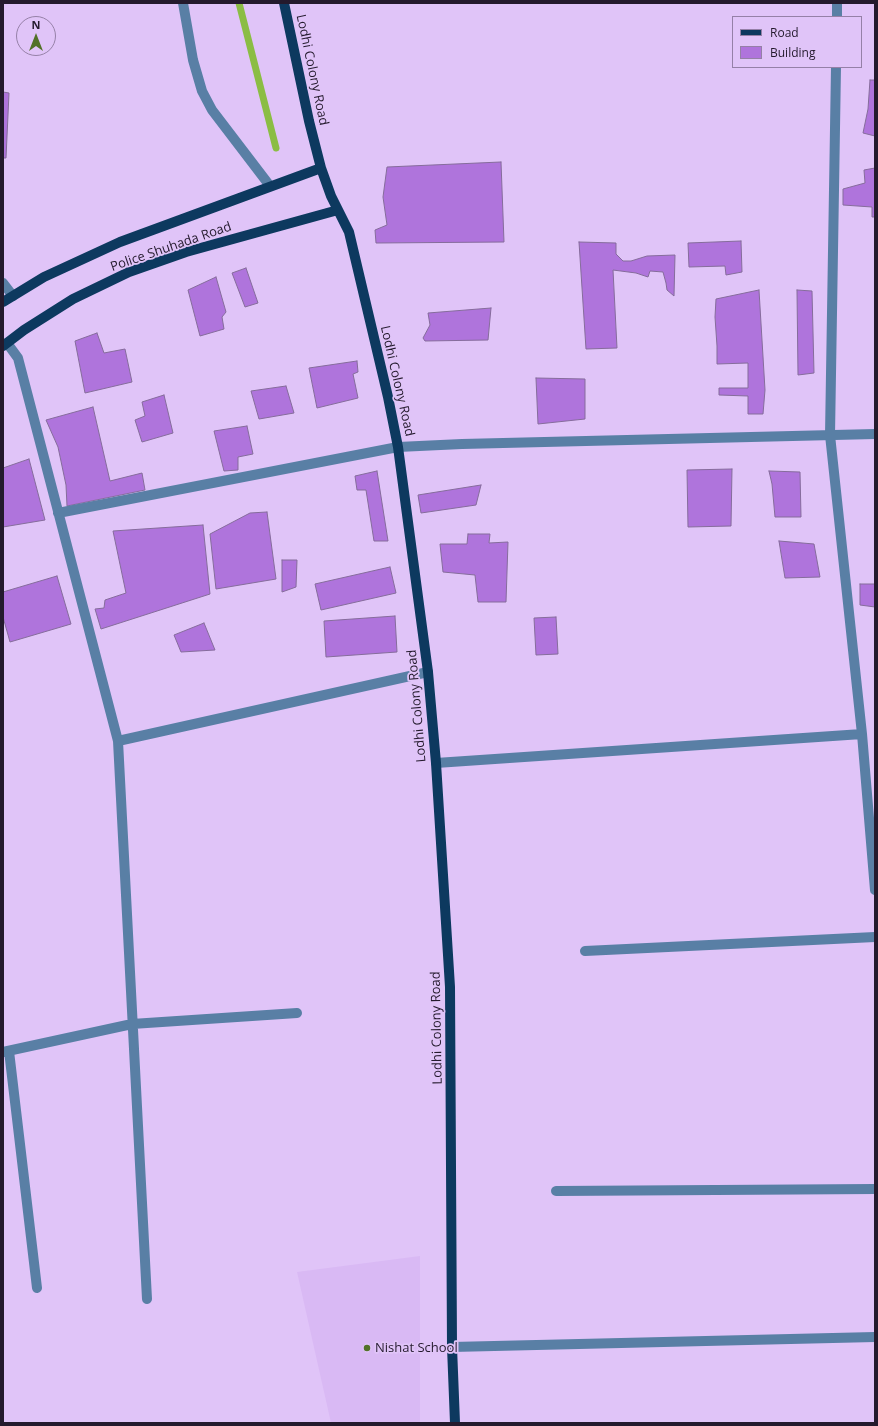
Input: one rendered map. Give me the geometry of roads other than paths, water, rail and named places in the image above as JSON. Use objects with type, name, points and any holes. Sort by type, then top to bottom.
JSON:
[{"type":"main road","name":"Lodhi Colony Road","points":[[284,3],[309,121],[321,168],[331,196],[348,232],[388,396],[398,447],[428,672],[436,763],[450,987],[452,1347],[455,1423]]},
{"type":"main road","name":"Police Shuhada Road","points":[[3,302],[44,277],[120,242],[321,168]]},
{"type":"main road","name":"Police Shuhada Road","points":[[5,344],[73,299],[129,272],[186,252],[338,210]]},
{"type":"street","points":[[183,3],[194,60],[202,91],[212,110],[270,186]]},
{"type":"street","points":[[837,3],[837,16]]},
{"type":"street","points":[[836,68],[830,435],[872,824],[875,890]]},
{"type":"street","points":[[3,283],[13,296]]},
{"type":"street","points":[[5,344],[18,358],[118,741],[147,1299]]},
{"type":"street","points":[[58,513],[398,447],[462,444],[875,434]]},
{"type":"street","points":[[118,741],[428,672]]},
{"type":"street","points":[[436,763],[862,734]]},
{"type":"street","points":[[585,951],[875,937]]},
{"type":"street","points":[[37,1288],[6,1051],[132,1024],[297,1014]]},
{"type":"street","points":[[556,1190],[875,1189]]},
{"type":"street","points":[[452,1347],[875,1337]]},
{"type":"waterway","points":[[239,3],[276,148]]},
{"type":"place","name":"Nishat School","points":[[367,1348]]}]
